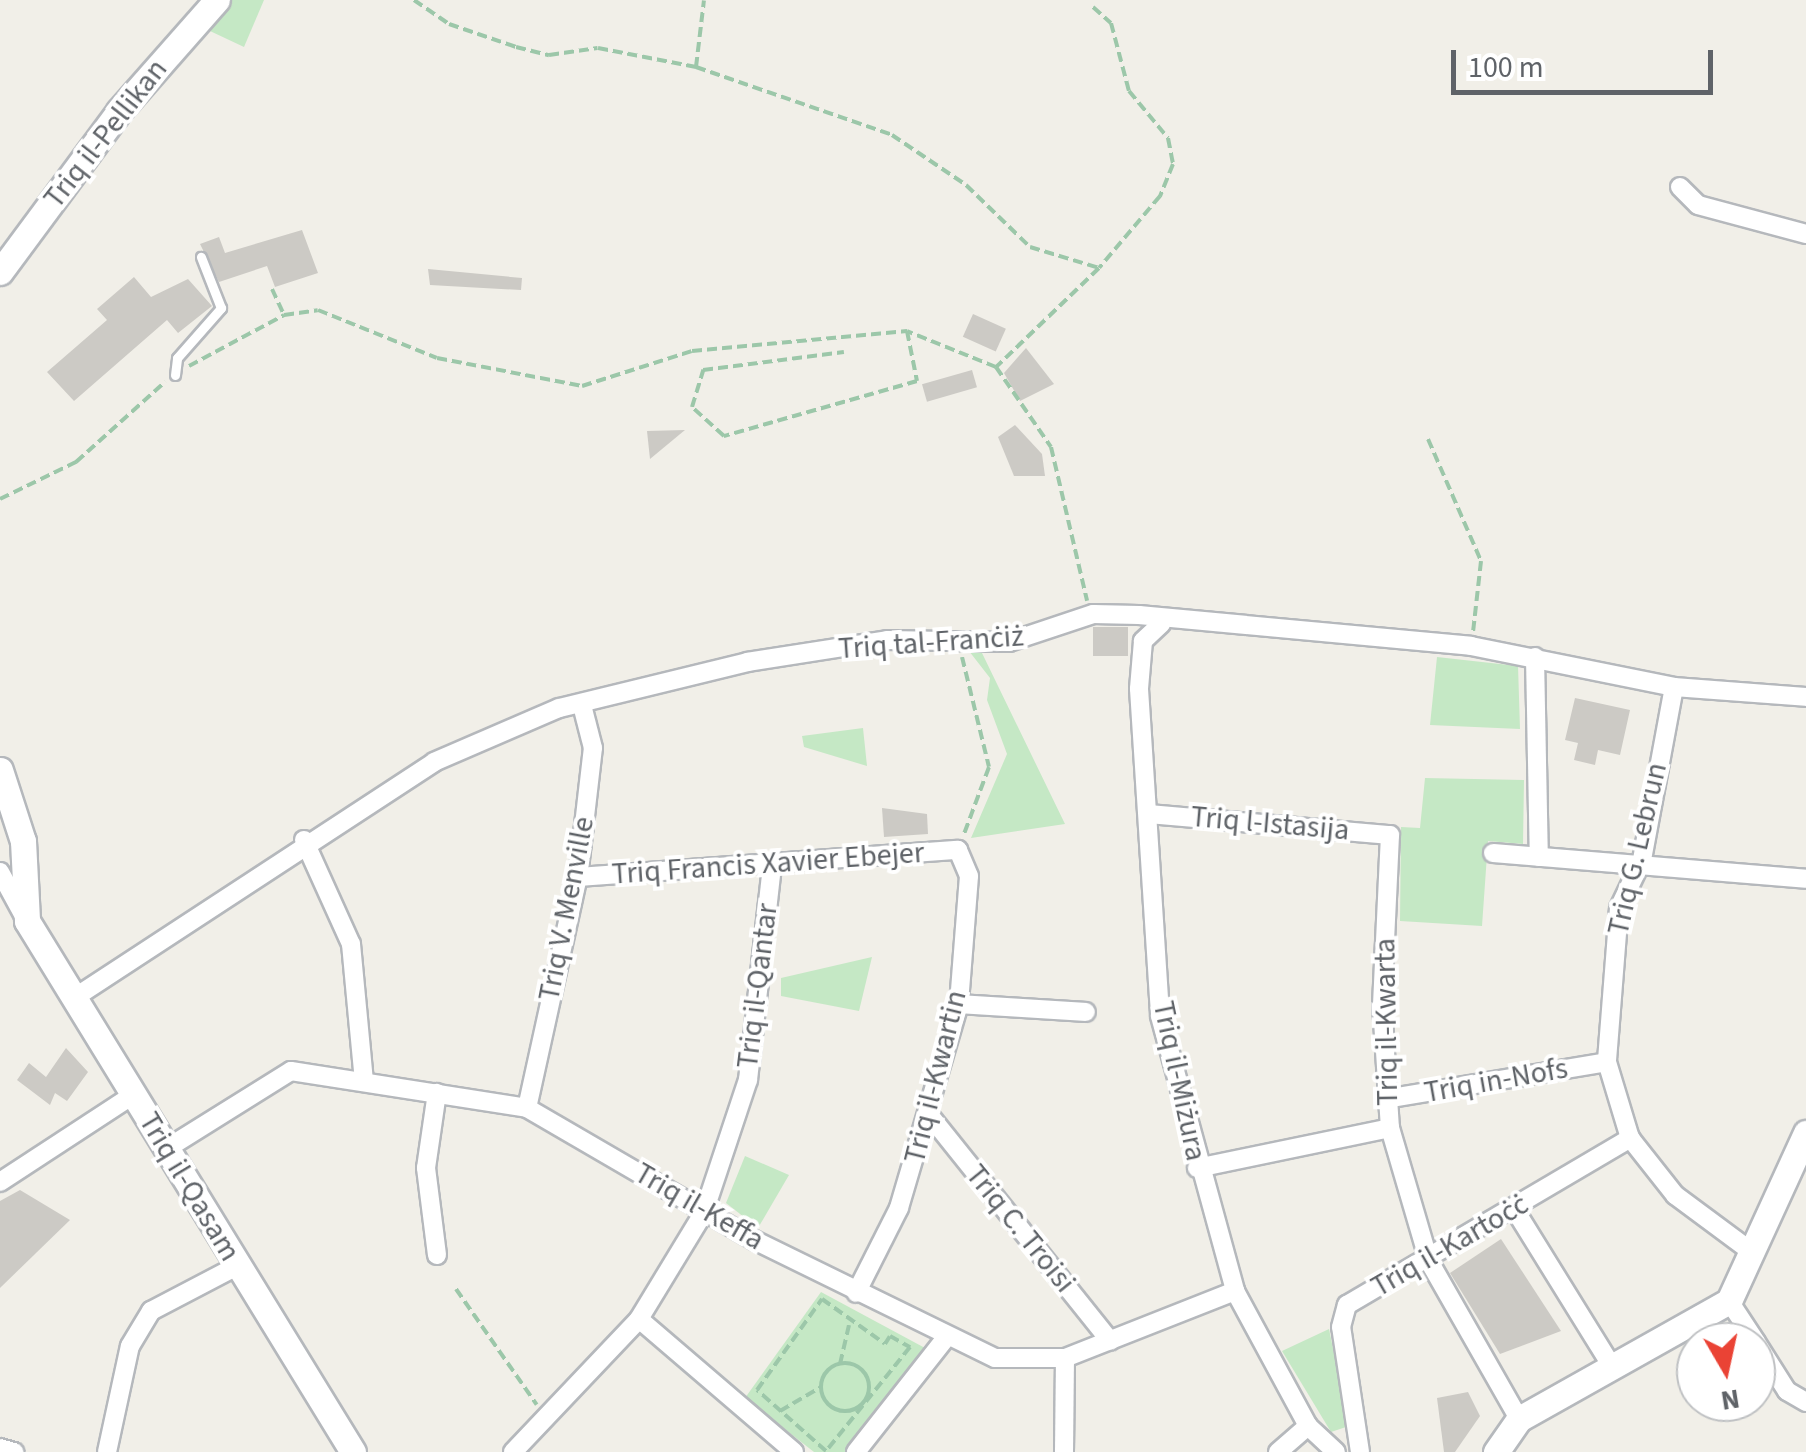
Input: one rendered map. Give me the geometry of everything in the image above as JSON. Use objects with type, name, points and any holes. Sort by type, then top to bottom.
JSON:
[{"type":"street","name":"Triq il-Pellikan","points":[[0,272],[118,110],[217,0]]},
{"type":"street","points":[[1680,186],[1698,205],[1806,234]]},
{"type":"street","points":[[1093,614],[1161,624],[1471,646],[1674,687],[1806,697]]},
{"type":"street","name":"Triq tal-Franċiż","points":[[74,998],[304,840],[434,762],[559,708],[583,709],[747,662],[955,639],[1042,636],[1093,614]]},
{"type":"street","name":"Triq il-Miżura","points":[[1161,624],[1142,640],[1140,673],[1160,1016],[1197,1168],[1235,1291],[1308,1426],[1336,1452]]},
{"type":"street","points":[[1535,657],[1539,857]]},
{"type":"street","name":"Triq G. Lebrun","points":[[1674,687],[1642,860],[1619,908],[1607,1062],[1630,1138],[1675,1195],[1753,1253]]},
{"type":"street","name":"Triq V. Menville","points":[[526,1108],[578,877],[592,748],[583,709]]},
{"type":"street","points":[[0,770],[23,841],[27,921]]},
{"type":"street","name":"Triq l-Istasija","points":[[1149,814],[1390,834]]},
{"type":"street","name":"Triq il-Kwarta","points":[[1390,834],[1386,1099],[1390,1128],[1429,1261],[1519,1419]]},
{"type":"street","points":[[304,840],[351,944],[364,1081]]},
{"type":"street","name":"Triq Francis Xavier Ebejer","points":[[578,877],[958,850]]},
{"type":"street","name":"Triq il-Kwartin","points":[[856,1294],[899,1208],[930,1116],[960,1004],[969,876],[958,850]]},
{"type":"street","points":[[1493,852],[1642,860],[1806,879]]},
{"type":"street","name":"Triq il-Qantar","points":[[513,1452],[550,1420],[639,1320],[704,1212],[748,1080],[772,864]]},
{"type":"street","points":[[0,872],[27,921]]},
{"type":"street","name":"Triq il-Qasam","points":[[27,921],[353,1452]]},
{"type":"street","points":[[960,1004],[1086,1012]]},
{"type":"street","name":"Triq in-Nofs","points":[[1386,1099],[1607,1062]]},
{"type":"street","name":"Triq il-Keffa","points":[[166,1149],[290,1071],[526,1108],[704,1212],[856,1294],[945,1339],[995,1358],[1065,1358],[1235,1291]]},
{"type":"street","points":[[437,1093],[426,1168],[437,1256]]},
{"type":"street","points":[[0,1182],[133,1095]]},
{"type":"street","name":"Triq C. Troisi","points":[[930,1116],[1110,1342]]},
{"type":"street","points":[[1197,1168],[1390,1128]]},
{"type":"street","points":[[1496,1452],[1519,1419],[1729,1300],[1806,1134]]},
{"type":"street","name":"Triq il-Kartoċċ","points":[[1360,1452],[1342,1312],[1630,1138]]},
{"type":"street","points":[[1514,1210],[1612,1365]]},
{"type":"street","points":[[108,1452],[130,1346],[151,1310],[236,1266]]},
{"type":"street","points":[[1729,1300],[1743,1322]]},
{"type":"street","points":[[639,1320],[783,1449]]},
{"type":"street","points":[[856,1452],[945,1339]]},
{"type":"street","points":[[1064,1452],[1065,1358]]},
{"type":"street","points":[[1776,1366],[1806,1402]]},
{"type":"street","points":[[1278,1452],[1308,1426]]},
{"type":"street","points":[[0,1448],[14,1452]]},
{"type":"lane","points":[[174,375],[177,358],[222,308],[200,256]]},
{"type":"path","points":[[414,0],[449,24],[548,55],[598,48],[696,67],[892,135],[966,185],[1030,247],[1099,268]]},
{"type":"path","points":[[696,67],[704,0]]},
{"type":"path","points":[[996,367],[1099,268],[1160,196],[1173,164],[1168,138],[1129,91],[1110,23],[1092,8]]},
{"type":"path","points":[[272,289],[284,315]]},
{"type":"path","points":[[0,499],[76,462],[174,375],[284,315],[318,310],[437,358],[582,386],[692,350],[907,331],[996,367],[1051,447],[1093,614]]},
{"type":"path","points":[[844,352],[704,370],[692,407],[724,436],[917,381],[907,331]]},
{"type":"path","points":[[1428,439],[1481,561],[1471,646]]},
{"type":"path","points":[[955,639],[989,768],[958,850]]},
{"type":"path","points":[[456,1289],[550,1420]]},
{"type":"path","points":[[780,1411],[822,1387],[840,1364],[850,1322],[853,1316],[822,1299],[757,1390],[780,1411],[826,1451],[910,1347],[850,1322]]},
{"type":"path","points":[[840,1364],[868,1378],[860,1407]]},
{"type":"path","points":[[822,1387],[831,1406],[860,1407]]},
{"type":"path","points":[[810,1452],[817,1443]]},
{"type":"green space","points":[[232,0],[264,0],[244,47],[210,31]]},
{"type":"green space","points":[[1010,647],[982,653],[1065,824],[971,838],[1007,754],[987,700],[990,678],[969,651]]},
{"type":"green space","points":[[1437,657],[1518,666],[1520,729],[1430,725]]},
{"type":"green space","points":[[863,728],[867,766],[804,747],[802,736]]},
{"type":"green space","points":[[1425,778],[1524,780],[1523,844],[1488,841],[1482,926],[1400,921],[1401,827],[1420,828]]},
{"type":"green space","points":[[872,957],[859,1011],[781,996],[781,978]]},
{"type":"green space","points":[[745,1156],[789,1175],[758,1228],[726,1203]]},
{"type":"green space","points":[[821,1292],[925,1348],[845,1452],[814,1452],[745,1398]]},
{"type":"green space","points":[[1329,1329],[1349,1426],[1331,1432],[1282,1351]]},
{"type":"building","points":[[302,230],[318,273],[275,287],[267,266],[219,282],[200,244],[219,237],[225,253]]},
{"type":"building","points":[[428,269],[522,278],[521,290],[430,285]]},
{"type":"building","points":[[134,277],[151,297],[188,279],[212,306],[178,333],[167,320],[74,401],[47,372],[107,320],[97,309]]},
{"type":"building","points":[[973,314],[1006,329],[996,351],[963,337]]},
{"type":"building","points":[[1026,348],[1054,384],[1020,401],[1004,373]]},
{"type":"building","points":[[972,370],[977,387],[927,402],[922,384]]},
{"type":"building","points":[[1015,425],[1042,454],[1045,476],[1014,476],[998,437]]},
{"type":"building","points":[[685,430],[650,459],[647,431]]},
{"type":"building","points":[[1093,627],[1128,627],[1128,656],[1093,656]]},
{"type":"building","points":[[1575,698],[1630,710],[1620,755],[1598,750],[1595,765],[1574,760],[1578,743],[1565,740]]},
{"type":"building","points":[[882,808],[927,814],[928,834],[884,837]]},
{"type":"building","points":[[66,1048],[88,1072],[67,1101],[55,1093],[50,1105],[17,1080],[29,1063],[46,1077]]},
{"type":"building","points":[[20,1190],[70,1220],[0,1288],[0,1201]]},
{"type":"building","points":[[1501,1239],[1561,1331],[1500,1354],[1450,1273]]},
{"type":"building","points":[[1468,1392],[1480,1416],[1455,1452],[1444,1452],[1437,1398]]}]
